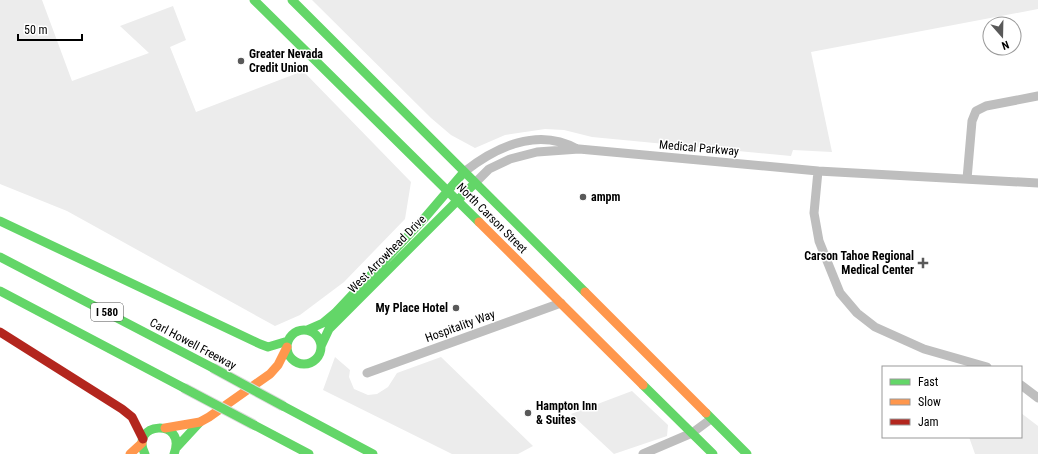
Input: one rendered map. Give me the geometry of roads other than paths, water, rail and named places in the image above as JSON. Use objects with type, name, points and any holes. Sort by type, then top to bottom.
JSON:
[{"type":"main road","name":"North Carson Street","points":[[254,0],[713,454]]},
{"type":"main road","name":"North Carson Street","points":[[292,0],[747,454]]},
{"type":"main road","name":"West Arrowhead Drive","points":[[307,330],[323,323],[335,313],[422,221],[464,172]]},
{"type":"main road","name":"West Arrowhead Drive","points":[[321,346],[329,329],[475,183]]},
{"type":"main road","points":[[0,221],[260,344],[268,347],[288,344]]},
{"type":"main road","name":"Carl Howell Freeway","points":[[0,257],[213,368],[373,454]]},
{"type":"main road","name":"I 580","points":[[0,291],[309,454]]},
{"type":"main road","points":[[175,452],[200,422],[270,374],[278,365],[294,333],[307,330],[319,338],[321,346],[319,355],[315,359],[308,363],[301,363],[270,374]]},
{"type":"main road","points":[[0,332],[122,409],[134,421],[142,441],[145,454]]},
{"type":"main road","points":[[288,344],[290,355],[294,360],[301,363]]},
{"type":"main road","points":[[130,454],[150,430],[157,427],[165,428],[200,422]]},
{"type":"main road","points":[[165,428],[175,436],[175,452]]},
{"type":"street","points":[[966,179],[972,121],[976,111],[986,106],[1038,96]]},
{"type":"street","name":"Medical Parkway","points":[[464,172],[494,151],[514,144],[550,139],[561,141],[578,149]]},
{"type":"street","name":"Medical Parkway","points":[[475,183],[489,169],[510,159],[537,152],[578,149],[818,171],[1038,183]]},
{"type":"street","points":[[818,171],[814,213],[819,240],[840,293],[857,313],[876,327],[924,349],[983,366]]},
{"type":"street","name":"Hospitality Way","points":[[367,373],[561,303]]},
{"type":"street","points":[[1022,386],[1038,398]]},
{"type":"street","points":[[642,454],[692,433],[711,419]]},
{"type":"place","name":"Greater Nevada Credit Union","points":[[241,61]]},
{"type":"place","name":"ampm","points":[[583,197]]},
{"type":"place","name":"Carson Tahoe Regional Medical Center","points":[[923,263]]},
{"type":"place","name":"My Place Hotel","points":[[456,308]]},
{"type":"place","name":"Hampton Inn & Suites","points":[[528,413]]}]
